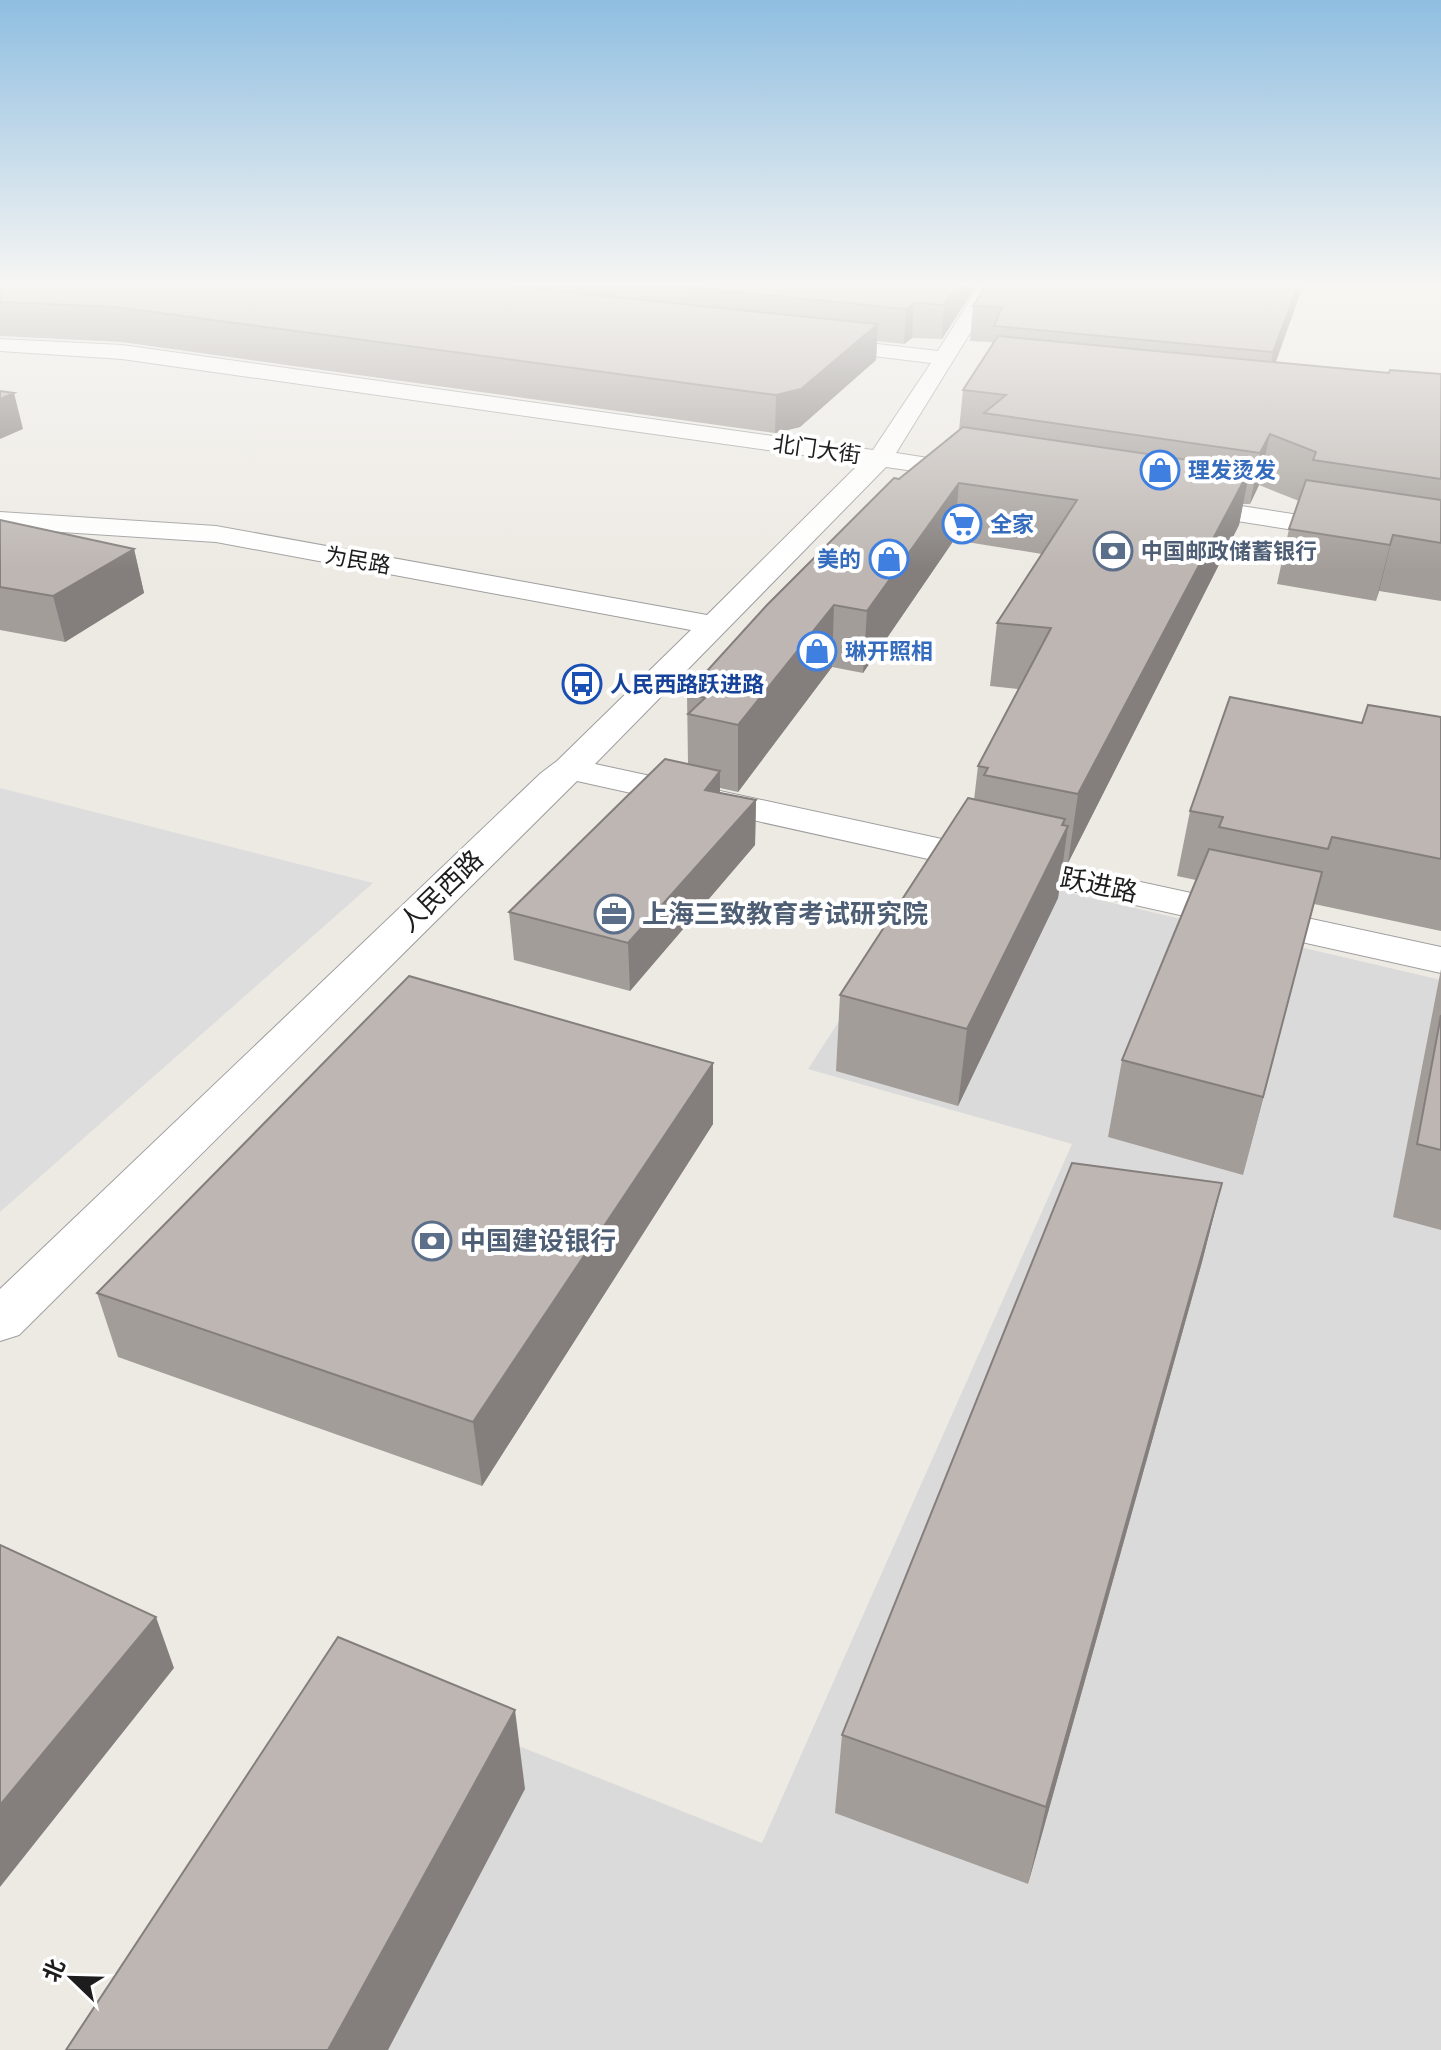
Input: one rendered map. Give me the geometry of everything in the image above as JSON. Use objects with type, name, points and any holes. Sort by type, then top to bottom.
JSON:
[{"type":"street","name":"北门大街","points":[[313,379],[1007,477]]},
{"type":"street","name":"人民西路","points":[[0,1321],[554,781],[570,769],[880,458],[931,379]]},
{"type":"street","points":[[1161,501],[1441,545]]},
{"type":"street","name":"为民路","points":[[0,520],[216,534],[713,625]]},
{"type":"street","name":"跃进路","points":[[570,769],[1441,960]]},
{"type":"shaded area","points":[[0,788],[373,883],[0,1212]]},
{"type":"shaded area","points":[[942,863],[1441,980],[1441,2050],[80,2050],[333,1672],[762,1843],[1072,1144],[808,1069]]},
{"type":"building","points":[[653,379],[813,379],[801,389],[776,395]]},
{"type":"building","points":[[970,379],[1441,379],[1441,479],[1313,460],[1316,452],[1270,434],[1260,453],[984,413],[1006,395],[963,390]]},
{"type":"building","points":[[0,391],[14,393],[0,399]]},
{"type":"building","points":[[963,427],[1250,469],[1078,794],[984,775],[988,768],[978,766],[1051,628],[997,623],[1077,500],[959,483],[867,611],[834,605],[738,725],[688,714],[705,698],[687,693],[767,605],[894,478],[899,479]]},
{"type":"building","points":[[1306,480],[1441,500],[1441,543],[1393,535],[1390,545],[1289,529]]},
{"type":"building","points":[[0,520],[134,549],[53,596],[0,587]]},
{"type":"building","points":[[1230,697],[1362,723],[1368,705],[1441,717],[1441,859],[1332,837],[1328,849],[1219,827],[1223,817],[1190,811]]},
{"type":"building","points":[[665,759],[720,771],[705,790],[756,800],[628,943],[509,912]]},
{"type":"building","points":[[968,798],[1065,819],[1062,825],[1068,826],[967,1029],[840,995]]},
{"type":"building","points":[[1209,849],[1322,872],[1263,1097],[1122,1060]]},
{"type":"building","name":"中国建设银行","points":[[409,976],[713,1063],[473,1422],[97,1293]]},
{"type":"building","points":[[1441,1015],[1441,1150],[1417,1144]]},
{"type":"building","points":[[1072,1163],[1222,1183],[1046,1807],[842,1735]]},
{"type":"building","points":[[0,1545],[156,1617],[0,1805]]},
{"type":"building","points":[[338,1637],[515,1710],[328,2050],[66,2050]]},
{"type":"place","name":"理发烫发","points":[[1160,470]]},
{"type":"place","name":"全家","points":[[962,524]]},
{"type":"place","name":"中国邮政储蓄银行","points":[[1113,551]]},
{"type":"place","name":"美的","points":[[889,559]]},
{"type":"place","name":"琳开照相","points":[[817,651]]},
{"type":"place","name":"人民西路跃进路","points":[[582,684]]},
{"type":"place","name":"上海三致教育考试研究院","points":[[614,914]]},
{"type":"place","name":"中国建设银行","points":[[432,1241]]}]
